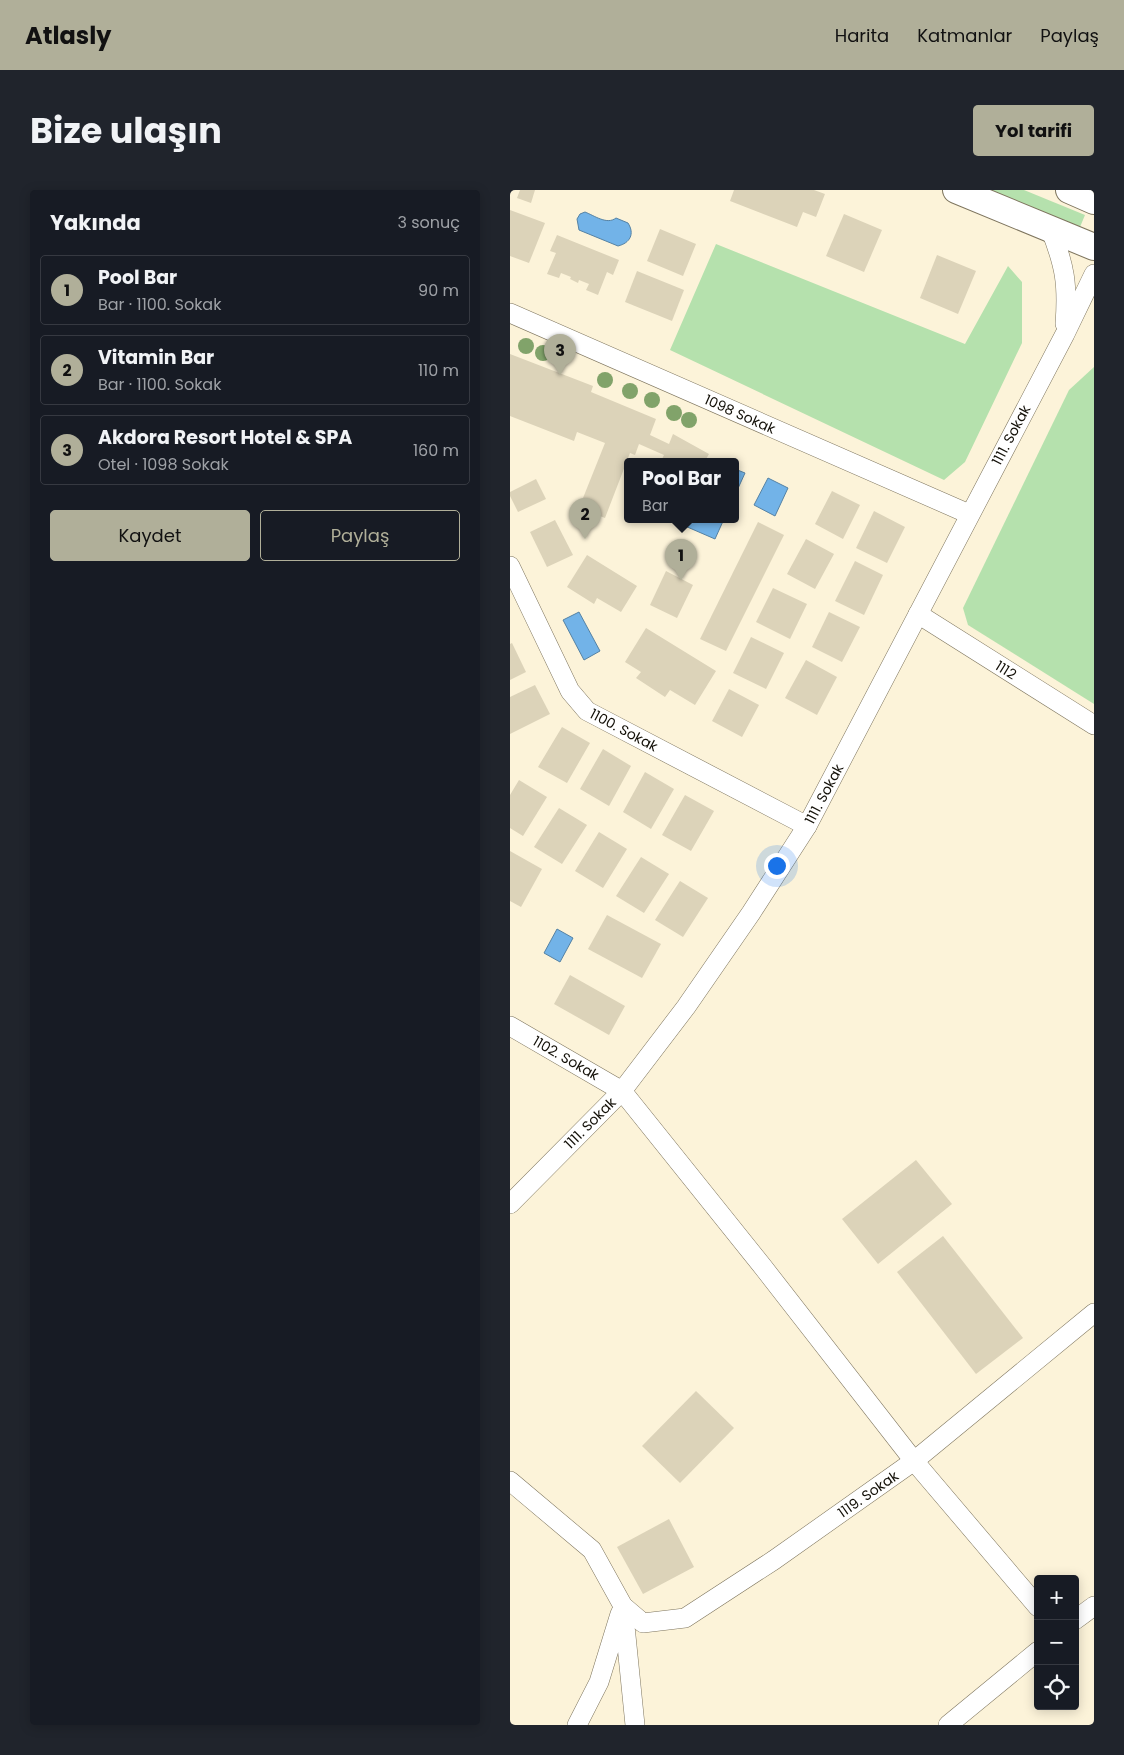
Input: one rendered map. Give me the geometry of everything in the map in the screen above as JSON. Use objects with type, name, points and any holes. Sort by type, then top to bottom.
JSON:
[{"type":"main road","points":[[956,190],[1094,247]]},
{"type":"main road","points":[[1069,190],[1094,201]]},
{"type":"street","name":"1111. Sokak","points":[[1050,228],[1062,259],[1066,282],[1064,334]]},
{"type":"street","name":"1111. Sokak","points":[[510,1204],[622,1091],[686,1007],[751,913],[807,826],[1094,274]]},
{"type":"street","name":"1098 Sokak","points":[[510,313],[969,514]]},
{"type":"street","name":"1100. Sokak","points":[[510,566],[570,691],[587,711],[807,826]]},
{"type":"street","name":"1112","points":[[918,614],[1094,726]]},
{"type":"street","name":"1102. Sokak","points":[[510,1026],[622,1091]]},
{"type":"street","points":[[622,1091],[763,1267],[914,1461],[1034,1602]]},
{"type":"street","name":"1119. Sokak","points":[[623,1606],[643,1623],[685,1618],[774,1560],[914,1461],[1094,1314]]},
{"type":"street","points":[[510,1481],[592,1550],[623,1606],[635,1725]]},
{"type":"street","points":[[577,1725],[599,1682],[623,1606]]},
{"type":"street","points":[[1079,1617],[1094,1606]]},
{"type":"street","points":[[948,1725],[1034,1653]]},
{"type":"green space","points":[[990,190],[1024,190],[1085,215],[1080,227]]},
{"type":"green space","points":[[716,244],[965,344],[1008,266],[1022,282],[1022,343],[965,462],[944,480],[670,350]]},
{"type":"green space","points":[[1094,367],[1094,704],[968,625],[963,608],[1069,390]]},
{"type":"water","points":[[585,212],[597,218],[609,221],[616,218],[628,223],[631,231],[630,238],[626,243],[618,246],[579,230],[577,219],[580,214]]},
{"type":"water","points":[[739,471],[745,473],[739,486]]},
{"type":"water","points":[[768,478],[788,488],[775,516],[754,505]]},
{"type":"water","points":[[687,523],[722,523],[715,539],[685,526]]},
{"type":"water","points":[[579,612],[600,651],[584,660],[563,620]]},
{"type":"water","points":[[557,929],[573,938],[560,962],[544,953]]},
{"type":"building","points":[[520,190],[535,190],[531,203],[517,198]]},
{"type":"building","points":[[734,190],[814,190],[825,194],[816,217],[803,212],[797,227],[730,201]]},
{"type":"building","points":[[510,210],[545,223],[529,263],[510,256]]},
{"type":"building","points":[[844,214],[882,230],[864,272],[826,256]]},
{"type":"building","points":[[660,229],[696,244],[683,276],[647,261]]},
{"type":"building","points":[[557,235],[619,260],[613,275],[607,272],[598,295],[586,290],[589,284],[579,280],[578,283],[570,279],[571,277],[561,273],[559,278],[547,274],[556,253],[550,251]]},
{"type":"building","points":[[937,255],[976,271],[958,314],[920,298]]},
{"type":"building","points":[[637,271],[684,290],[672,321],[625,302]]},
{"type":"building","points":[[510,354],[593,386],[591,392],[656,419],[650,435],[669,444],[673,434],[709,454],[707,458],[662,458],[664,455],[639,444],[635,455],[630,453],[628,458],[624,458],[624,469],[605,518],[579,508],[605,443],[577,432],[574,441],[510,416]]},
{"type":"building","points":[[536,479],[546,499],[518,512],[510,492]]},
{"type":"building","points":[[832,491],[860,505],[843,539],[815,524]]},
{"type":"building","points":[[874,511],[905,527],[887,563],[856,548]]},
{"type":"building","points":[[555,520],[573,555],[547,567],[530,532]]},
{"type":"building","points":[[758,522],[784,535],[726,651],[700,639]]},
{"type":"building","points":[[806,539],[834,554],[815,589],[787,574]]},
{"type":"building","points":[[587,555],[637,586],[621,612],[597,598],[594,604],[567,587]]},
{"type":"building","points":[[855,561],[883,575],[864,615],[835,601]]},
{"type":"building","points":[[666,571],[693,585],[677,618],[650,605]]},
{"type":"building","points":[[773,588],[807,604],[790,639],[756,622]]},
{"type":"building","points":[[829,612],[860,627],[842,662],[812,647]]},
{"type":"building","points":[[646,628],[716,671],[695,705],[670,690],[665,697],[636,678],[641,672],[625,662]]},
{"type":"building","points":[[751,637],[784,653],[766,689],[733,673]]},
{"type":"building","points":[[512,643],[526,672],[510,680],[510,644]]},
{"type":"building","points":[[806,660],[837,677],[817,715],[785,698]]},
{"type":"building","points":[[535,685],[550,714],[510,734],[510,697]]},
{"type":"building","points":[[729,689],[759,705],[742,737],[712,721]]},
{"type":"building","points":[[562,727],[590,743],[567,783],[538,767]]},
{"type":"building","points":[[603,749],[631,766],[609,806],[580,789]]},
{"type":"building","points":[[645,772],[674,789],[651,829],[623,812]]},
{"type":"building","points":[[519,780],[547,797],[523,836],[510,828],[510,795]]},
{"type":"building","points":[[685,795],[714,811],[691,851],[662,835]]},
{"type":"building","points":[[559,808],[587,825],[562,864],[534,847]]},
{"type":"building","points":[[599,832],[627,849],[603,888],[575,871]]},
{"type":"building","points":[[510,851],[542,869],[521,907],[510,901]]},
{"type":"building","points":[[641,857],[669,874],[644,913],[616,896]]},
{"type":"building","points":[[680,881],[708,898],[683,937],[655,920]]},
{"type":"building","points":[[607,915],[661,944],[642,978],[588,949]]},
{"type":"building","points":[[570,975],[625,1006],[609,1035],[554,1004]]},
{"type":"building","points":[[916,1160],[952,1204],[878,1264],[842,1219]]},
{"type":"building","points":[[943,1236],[1023,1338],[976,1374],[897,1272]]},
{"type":"building","points":[[696,1391],[734,1428],[680,1483],[642,1446]]},
{"type":"building","points":[[669,1519],[694,1567],[643,1594],[617,1547]]},
{"type":"place","name":"Akdora Resort Hotel & SPA","points":[[560,375]]},
{"type":"place","name":"Vitamin Bar","points":[[585,539]]},
{"type":"place","name":"Pool Bar","points":[[681,580]]}]
